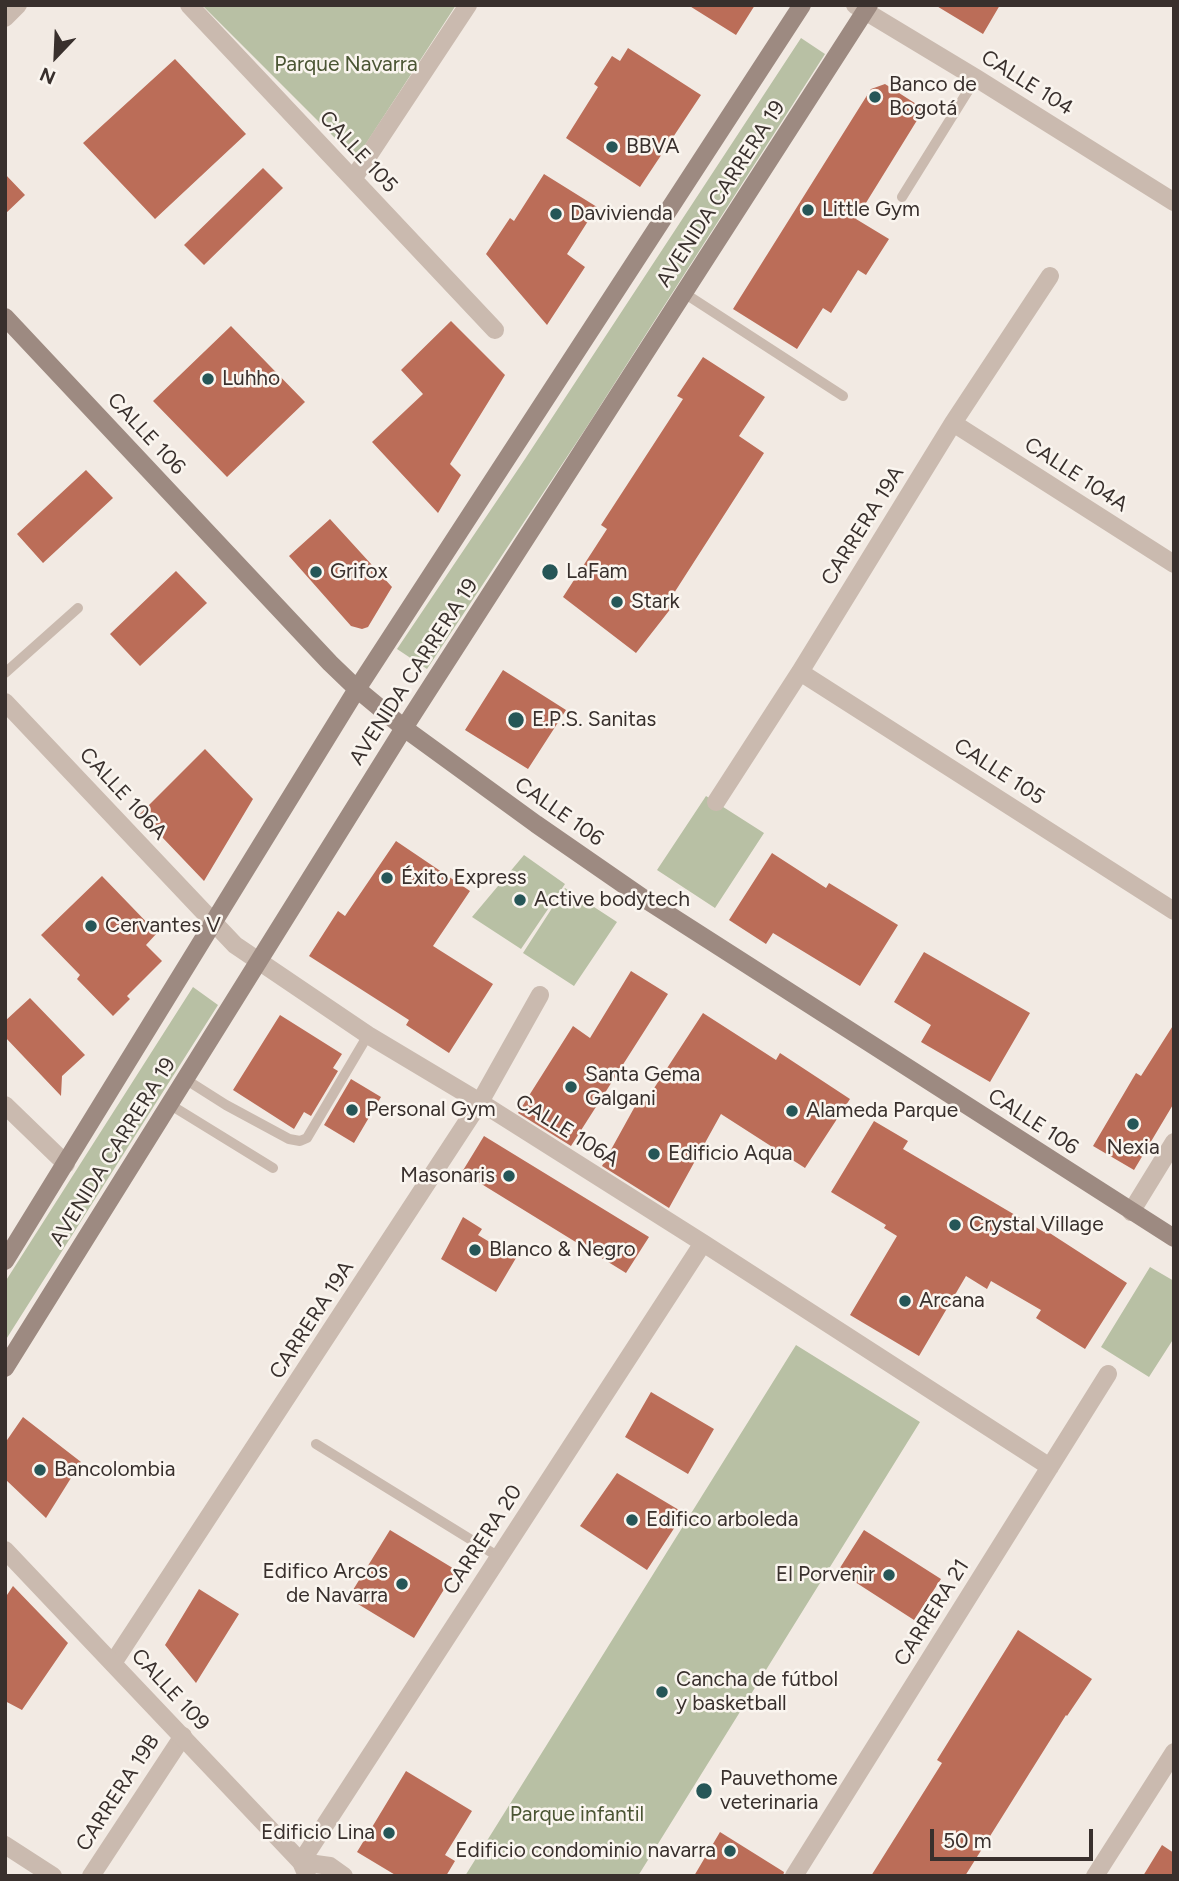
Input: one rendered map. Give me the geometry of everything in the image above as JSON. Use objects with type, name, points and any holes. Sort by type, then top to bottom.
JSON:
[{"type":"main road","name":"AVENIDA CARRERA 19","points":[[5,1261],[357,689],[802,5]]},
{"type":"main road","name":"AVENIDA CARRERA 19","points":[[5,1368],[404,728],[684,293],[863,7]]},
{"type":"main road","name":"CALLE 106","points":[[5,317],[357,689],[404,728],[643,898],[1174,1238]]},
{"type":"street","points":[[5,18],[18,5]]},
{"type":"street","name":"CALLE 105","points":[[189,5],[495,330]]},
{"type":"street","points":[[353,179],[468,5]]},
{"type":"street","name":"CALLE 104","points":[[863,7],[1174,202]]},
{"type":"street","name":"CARRERA 19A","points":[[716,802],[800,672],[953,423],[1049,276]]},
{"type":"street","name":"CALLE 104A","points":[[953,423],[1174,564]]},
{"type":"street","name":"CALLE 105","points":[[800,672],[1174,911]]},
{"type":"street","name":"CALLE 106A","points":[[5,702],[235,945],[368,1035],[480,1102],[1050,1467]]},
{"type":"street","name":"CARRERA 19A","points":[[113,1663],[480,1102],[540,995]]},
{"type":"street","points":[[5,1105],[66,1164]]},
{"type":"street","points":[[1131,1212],[1174,1142]]},
{"type":"street","name":"CARRERA 20","points":[[304,1869],[499,1557],[703,1244]]},
{"type":"street","name":"CARRERA 21","points":[[794,1876],[1108,1374]]},
{"type":"street","name":"CALLE 109","points":[[5,1550],[183,1736],[304,1869]]},
{"type":"street","name":"CARRERA 19B","points":[[91,1876],[183,1736]]},
{"type":"street","points":[[1095,1876],[1174,1752]]},
{"type":"street","points":[[5,1845],[53,1876]]},
{"type":"street","points":[[304,1869],[330,1866],[344,1876]]},
{"type":"lane","points":[[902,197],[976,78]]},
{"type":"lane","points":[[684,293],[843,396]]},
{"type":"lane","points":[[5,673],[78,608]]},
{"type":"lane","points":[[184,1079],[289,1139],[300,1141],[307,1138],[368,1035]]},
{"type":"lane","points":[[169,1104],[273,1168]]},
{"type":"lane","points":[[316,1444],[499,1557]]},
{"type":"green space","name":"Parque Navarra","points":[[202,5],[456,5],[356,159]]},
{"type":"green space","points":[[801,38],[825,54],[586,428],[427,669],[397,649]]},
{"type":"green space","points":[[706,796],[764,833],[715,908],[657,870]]},
{"type":"green space","name":"Active bodytech","points":[[524,855],[565,884],[521,949],[472,917]]},
{"type":"green space","points":[[565,888],[617,922],[574,986],[523,953]]},
{"type":"green space","points":[[193,987],[218,1005],[5,1341],[5,1282]]},
{"type":"green space","points":[[1150,1267],[1174,1281],[1174,1338],[1149,1377],[1101,1347]]},
{"type":"green space","name":"Parque infantil","points":[[796,1345],[920,1422],[638,1876],[465,1876]]},
{"type":"building","points":[[688,5],[755,5],[736,35]]},
{"type":"building","points":[[935,5],[1000,5],[983,34]]},
{"type":"building","points":[[628,48],[701,95],[640,187],[566,138],[598,87],[594,84],[612,56],[620,61]]},
{"type":"building","points":[[175,59],[246,134],[155,219],[83,143]]},
{"type":"building","points":[[885,84],[924,109],[856,219],[889,239],[866,275],[858,270],[831,313],[823,308],[797,349],[733,309],[871,89]]},
{"type":"building","points":[[263,168],[283,188],[204,265],[184,245]]},
{"type":"building","points":[[5,174],[25,195],[5,214]]},
{"type":"building","points":[[544,174],[597,207],[567,254],[585,267],[547,325],[486,254],[510,218],[514,221]]},
{"type":"building","points":[[451,321],[505,375],[450,464],[461,475],[438,513],[372,442],[423,394],[401,370]]},
{"type":"building","points":[[231,326],[305,402],[227,477],[153,401]]},
{"type":"building","points":[[703,357],[765,397],[739,436],[764,453],[667,604],[672,607],[636,653],[563,597],[607,529],[601,525],[683,399],[677,396]]},
{"type":"building","points":[[86,470],[113,498],[43,563],[17,534]]},
{"type":"building","points":[[330,519],[392,587],[368,627],[362,629],[351,626],[289,556]]},
{"type":"building","points":[[176,571],[207,603],[140,666],[110,634]]},
{"type":"building","name":"E.P.S. Sanitas","points":[[503,670],[566,710],[528,769],[465,730]]},
{"type":"building","points":[[205,749],[253,799],[204,881],[140,814]]},
{"type":"building","points":[[396,841],[470,891],[433,946],[493,984],[449,1053],[406,1025],[409,1020],[309,956],[338,911],[345,916]]},
{"type":"building","points":[[772,853],[826,888],[829,883],[898,925],[860,986],[773,933],[766,944],[729,920]]},
{"type":"building","points":[[102,876],[157,933],[146,945],[162,961],[127,996],[130,999],[113,1016],[77,979],[80,975],[41,935]]},
{"type":"building","points":[[924,952],[1030,1013],[990,1082],[921,1042],[931,1025],[894,1002]]},
{"type":"building","name":"Santa Gema Galgani","points":[[631,971],[668,994],[571,1146],[518,1113],[573,1026],[590,1038]]},
{"type":"building","points":[[30,998],[85,1055],[62,1076],[61,1096],[5,1037],[5,1021]]},
{"type":"building","points":[[703,1013],[776,1060],[780,1053],[850,1099],[805,1168],[721,1114],[669,1208],[602,1166],[639,1099],[645,1102]]},
{"type":"building","points":[[280,1015],[342,1054],[333,1068],[338,1071],[311,1116],[304,1112],[294,1129],[233,1090]]},
{"type":"building","name":"Nexia","points":[[1174,1024],[1174,1103],[1134,1170],[1093,1146],[1136,1073],[1141,1076]]},
{"type":"building","name":"Personal Gym","points":[[351,1079],[381,1097],[354,1143],[324,1125]]},
{"type":"building","points":[[874,1121],[908,1141],[903,1149],[1044,1232],[1045,1230],[1127,1283],[1085,1349],[1036,1318],[1041,1310],[991,1281],[987,1289],[966,1276],[919,1356],[850,1315],[897,1236],[884,1228],[886,1225],[831,1192]]},
{"type":"building","points":[[484,1136],[649,1237],[626,1273],[462,1172]]},
{"type":"building","name":"Blanco & Negro","points":[[463,1217],[482,1229],[478,1235],[516,1258],[496,1292],[441,1259]]},
{"type":"building","points":[[651,1392],[714,1429],[688,1474],[625,1437]]},
{"type":"building","name":"Bancolombia","points":[[23,1417],[81,1462],[46,1518],[5,1479],[5,1443]]},
{"type":"building","name":"Edifico arboleda","points":[[617,1473],[684,1513],[647,1570],[580,1526]]},
{"type":"building","name":"Edifico Arcos de Navarra","points":[[390,1530],[456,1570],[414,1638],[348,1598]]},
{"type":"building","name":"El Porvenir","points":[[864,1530],[941,1579],[914,1620],[838,1571]]},
{"type":"building","points":[[13,1586],[68,1643],[22,1710],[5,1701],[5,1598]]},
{"type":"building","points":[[199,1589],[239,1614],[196,1683],[165,1645]]},
{"type":"building","points":[[1018,1630],[1092,1679],[1066,1715],[965,1876],[871,1876],[942,1763],[937,1760]]},
{"type":"building","points":[[406,1771],[472,1811],[445,1855],[455,1861],[446,1876],[397,1876],[357,1852]]},
{"type":"building","name":"Edificio condominio navarra","points":[[720,1832],[784,1872],[783,1876],[694,1876]]},
{"type":"building","points":[[1162,1845],[1174,1853],[1174,1876],[1143,1876]]},
{"type":"place","name":"Banco de Bogotá","points":[[875,97]]},
{"type":"place","name":"BBVA","points":[[612,147]]},
{"type":"place","name":"Little Gym","points":[[808,210]]},
{"type":"place","name":"Davivienda","points":[[556,214]]},
{"type":"place","name":"Luhho","points":[[208,379]]},
{"type":"place","name":"Grifox","points":[[316,572]]},
{"type":"place","name":"LaFam","points":[[550,572]]},
{"type":"place","name":"Stark","points":[[617,602]]},
{"type":"place","name":"E.P.S. Sanitas","points":[[516,720]]},
{"type":"place","name":"Éxito Express","points":[[387,878]]},
{"type":"place","name":"Active bodytech","points":[[520,900]]},
{"type":"place","name":"Cervantes V","points":[[91,926]]},
{"type":"place","name":"Santa Gema Galgani","points":[[571,1087]]},
{"type":"place","name":"Personal Gym","points":[[352,1110]]},
{"type":"place","name":"Alameda Parque","points":[[792,1111]]},
{"type":"place","name":"Nexia","points":[[1133,1124]]},
{"type":"place","name":"Edificio Aqua","points":[[654,1154]]},
{"type":"place","name":"Masonaris","points":[[509,1176]]},
{"type":"place","name":"Crystal Village","points":[[955,1225]]},
{"type":"place","name":"Blanco & Negro","points":[[475,1250]]},
{"type":"place","name":"Arcana","points":[[905,1301]]},
{"type":"place","name":"Bancolombia","points":[[40,1470]]},
{"type":"place","name":"Edifico arboleda","points":[[632,1520]]},
{"type":"place","name":"El Porvenir","points":[[889,1575]]},
{"type":"place","name":"Edifico Arcos de Navarra","points":[[402,1584]]},
{"type":"place","name":"Cancha de fútbol y basketball","points":[[662,1692]]},
{"type":"place","name":"Pauvethome veterinaria","points":[[704,1791]]},
{"type":"place","name":"Edificio Lina","points":[[389,1833]]},
{"type":"place","name":"Edificio condominio navarra","points":[[730,1851]]}]
